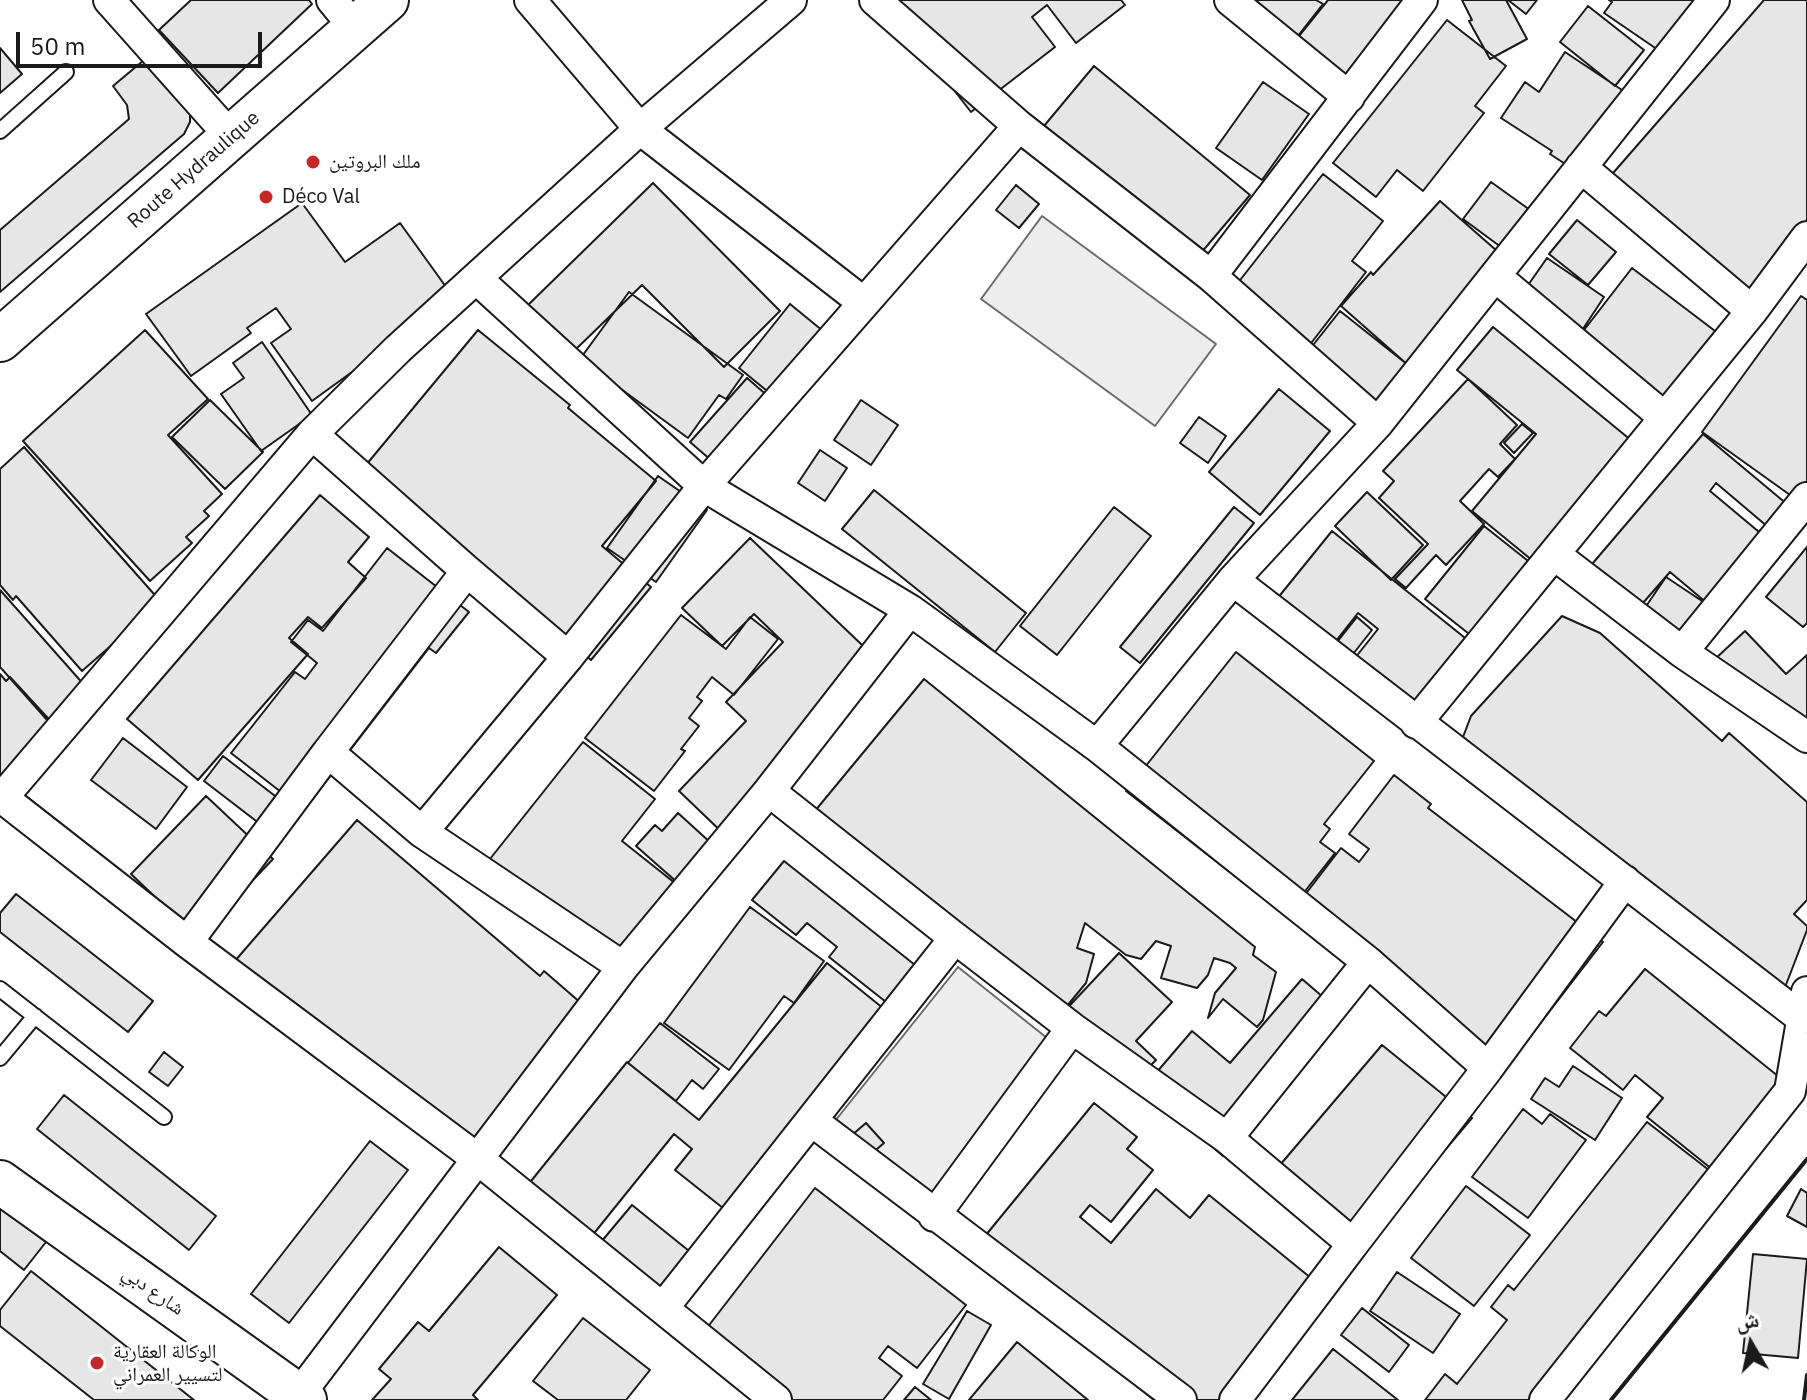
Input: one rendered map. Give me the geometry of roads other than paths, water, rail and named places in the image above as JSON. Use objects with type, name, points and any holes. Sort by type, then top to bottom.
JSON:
[{"type":"main road","name":"Route Hydraulique","points":[[0,340],[231,137],[344,14],[387,0]]},
{"type":"main road","name":"شارع دبي","points":[[0,1182],[300,1398]]},
{"type":"street","points":[[109,0],[231,137]]},
{"type":"street","points":[[530,0],[640,129],[864,303]]},
{"type":"street","points":[[776,1400],[479,1160],[187,942],[1,797],[312,434],[398,349],[640,129],[791,0]]},
{"type":"street","points":[[875,0],[1019,126],[1211,276],[1378,423]]},
{"type":"street","points":[[1230,0],[1349,97]]},
{"type":"street","points":[[1211,276],[1422,0]]},
{"type":"street","points":[[1097,746],[1233,580],[1378,423],[1714,0]]},
{"type":"street","points":[[422,832],[568,657],[704,486],[1019,126]]},
{"type":"street","points":[[1581,167],[1752,311]]},
{"type":"street","points":[[1416,723],[1752,311],[1807,237]]},
{"type":"street","points":[[1495,276],[1664,417]]},
{"type":"street","points":[[477,279],[704,486],[910,610],[1097,746],[1368,962],[1488,1068]]},
{"type":"street","points":[[312,434],[568,657]]},
{"type":"street","points":[[1682,652],[1807,498]]},
{"type":"street","points":[[1555,555],[1682,652],[1807,737]]},
{"type":"street","points":[[187,942],[467,571]]},
{"type":"street","points":[[1233,580],[1625,881],[1804,1005],[1798,1092],[1545,1400]]},
{"type":"street","points":[[300,1398],[623,967],[769,791],[910,610]]},
{"type":"street","points":[[328,752],[422,832],[623,967]]},
{"type":"street","points":[[769,791],[1072,1028],[1227,1138],[1353,1244]]},
{"type":"street","points":[[1235,1400],[1488,1068],[1625,881]]},
{"type":"street","points":[[663,1308],[955,938]]},
{"type":"street","points":[[1227,1138],[1368,962]]},
{"type":"street","points":[[934,1216],[1072,1028]]},
{"type":"street","points":[[812,1121],[1181,1400]]},
{"type":"lane","points":[[0,131],[66,72]]},
{"type":"lane","points":[[0,989],[164,1117]]},
{"type":"lane","points":[[0,1058],[35,1016]]},
{"type":"place","name":"ملك البروتين","points":[[313,162]]},
{"type":"place","name":"Déco Val","points":[[266,197]]},
{"type":"place","name":"الوكالة العقارية لتسيير العمراني","points":[[97,1363]]}]
